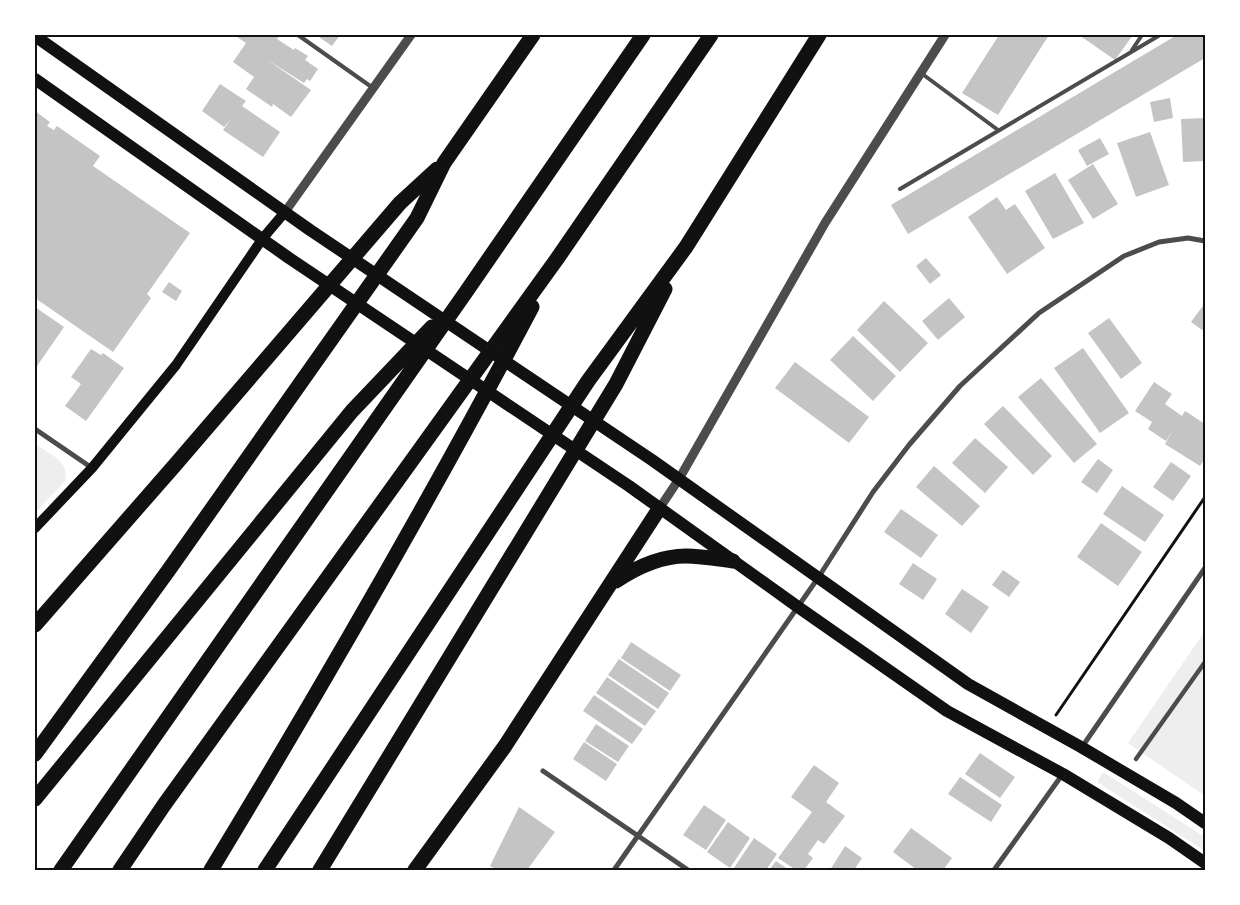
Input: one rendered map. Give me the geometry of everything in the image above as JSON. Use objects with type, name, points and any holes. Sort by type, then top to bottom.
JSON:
[{"type":"highway","points":[[35,754],[173,563],[417,218],[444,162],[533,35]]},
{"type":"highway","points":[[61,870],[466,292],[643,35]]},
{"type":"highway","points":[[120,870],[170,797],[559,256],[711,35]]},
{"type":"highway","points":[[265,870],[588,381],[686,247],[819,35]]},
{"type":"highway","points":[[35,625],[400,203],[444,162]]},
{"type":"highway","points":[[320,870],[616,384],[686,247]]},
{"type":"highway","points":[[211,870],[302,720],[466,432],[559,256]]},
{"type":"highway","points":[[35,799],[352,411],[466,292]]},
{"type":"highway","points":[[415,870],[505,746],[659,509]]},
{"type":"highway","points":[[610,584],[634,569],[667,558],[686,556],[733,561]]},
{"type":"main road","points":[[36,37],[308,228],[652,460],[968,684],[1081,747],[1176,803],[1205,823]]},
{"type":"main road","points":[[35,79],[289,258],[633,489],[947,711],[1063,774],[1169,838],[1205,863]]},
{"type":"main road","points":[[35,528],[92,468],[176,365],[263,238],[285,212]]},
{"type":"street","points":[[285,212],[411,35]]},
{"type":"street","points":[[659,509],[826,223],[945,35]]},
{"type":"street","points":[[614,870],[818,578],[873,492],[909,445],[960,386],[1039,313],[1124,256],[1159,242],[1188,238],[1205,241]]},
{"type":"street","points":[[35,428],[92,468]]},
{"type":"street","points":[[1081,747],[1205,568]]},
{"type":"street","points":[[1136,759],[1205,662]]},
{"type":"street","points":[[543,771],[688,870]]},
{"type":"street","points":[[994,870],[1063,774]]},
{"type":"lane","points":[[298,35],[373,88]]},
{"type":"lane","points":[[1131,51],[1142,35]]},
{"type":"lane","points":[[900,189],[1160,35]]},
{"type":"lane","points":[[921,73],[998,130]]},
{"type":"path","points":[[1055,717],[1205,497]]},
{"type":"shaded area","points":[[35,444],[62,463],[66,474],[65,481],[35,513]]},
{"type":"shaded area","points":[[1205,631],[1205,796],[1128,743]]},
{"type":"shaded area","points":[[1103,772],[1205,837],[1205,851],[1097,782]]},
{"type":"building","points":[[234,35],[277,35],[279,36],[277,39],[308,56],[305,60],[318,69],[310,81],[307,79],[304,83],[266,59],[311,90],[291,117],[273,104],[272,107],[246,89],[254,77],[233,62],[246,43]]},
{"type":"building","points":[[316,35],[340,35],[332,46]]},
{"type":"building","points":[[999,35],[1049,35],[998,115],[962,93]]},
{"type":"building","points":[[1079,35],[1133,35],[1115,60]]},
{"type":"building","points":[[1177,35],[1205,35],[1205,58],[908,234],[891,205]]},
{"type":"building","points":[[220,84],[246,101],[242,106],[280,132],[263,157],[223,130],[231,119],[224,127],[202,111]]},
{"type":"building","points":[[1170,98],[1173,118],[1154,122],[1150,102]]},
{"type":"building","points":[[35,111],[50,122],[47,126],[54,130],[57,126],[100,156],[93,166],[190,233],[147,294],[151,298],[113,352],[35,298]]},
{"type":"building","points":[[1205,118],[1205,161],[1183,162],[1181,119]]},
{"type":"building","points":[[1150,132],[1169,185],[1136,197],[1117,143]]},
{"type":"building","points":[[1100,138],[1109,154],[1087,166],[1078,150]]},
{"type":"building","points":[[1093,164],[1118,204],[1093,219],[1068,180]]},
{"type":"building","points":[[1055,173],[1084,223],[1053,239],[1025,191]]},
{"type":"building","points":[[997,197],[1006,210],[1015,204],[1045,248],[1007,274],[968,217]]},
{"type":"building","points":[[926,258],[941,275],[930,284],[916,266]]},
{"type":"building","points":[[169,282],[182,291],[176,301],[162,292]]},
{"type":"building","points":[[949,298],[965,317],[938,340],[922,321]]},
{"type":"building","points":[[884,301],[928,343],[900,372],[857,330]]},
{"type":"building","points":[[1205,303],[1205,332],[1191,322]]},
{"type":"building","points":[[35,307],[64,327],[35,369]]},
{"type":"building","points":[[1109,318],[1142,363],[1121,379],[1088,333]]},
{"type":"building","points":[[853,336],[896,376],[873,401],[830,360]]},
{"type":"building","points":[[1083,348],[1129,413],[1100,433],[1054,368]]},
{"type":"building","points":[[91,349],[101,355],[103,353],[124,368],[86,421],[65,406],[81,384],[71,377]]},
{"type":"building","points":[[795,362],[869,417],[849,443],[775,388]]},
{"type":"building","points":[[1041,378],[1097,444],[1074,463],[1018,397]]},
{"type":"building","points":[[1154,382],[1172,394],[1165,404],[1182,416],[1185,411],[1205,424],[1205,458],[1200,466],[1165,444],[1175,427],[1166,441],[1148,429],[1152,422],[1135,411]]},
{"type":"building","points":[[1003,406],[1052,456],[1033,475],[984,424]]},
{"type":"building","points":[[975,438],[1008,467],[985,493],[952,463]]},
{"type":"building","points":[[1098,459],[1113,470],[1097,493],[1081,482]]},
{"type":"building","points":[[1171,462],[1191,476],[1173,501],[1153,487]]},
{"type":"building","points":[[934,466],[980,506],[962,526],[916,487]]},
{"type":"building","points":[[1122,486],[1164,515],[1145,542],[1103,514]]},
{"type":"building","points":[[901,509],[938,535],[921,558],[884,532]]},
{"type":"building","points":[[1101,523],[1142,552],[1118,586],[1077,557]]},
{"type":"building","points":[[913,563],[937,579],[923,600],[899,584]]},
{"type":"building","points":[[1003,570],[1020,582],[1009,597],[992,585]]},
{"type":"building","points":[[962,589],[989,607],[971,633],[945,614]]},
{"type":"building","points":[[631,642],[681,675],[670,691],[621,658]]},
{"type":"building","points":[[619,659],[669,693],[658,709],[608,675]]},
{"type":"building","points":[[607,677],[656,711],[645,726],[596,693]]},
{"type":"building","points":[[594,695],[643,729],[632,744],[583,711]]},
{"type":"building","points":[[596,724],[629,746],[618,762],[585,741]]},
{"type":"building","points":[[584,742],[617,764],[606,781],[573,759]]},
{"type":"building","points":[[980,753],[1015,777],[1000,798],[965,774]]},
{"type":"building","points":[[814,765],[839,783],[826,802],[845,816],[824,844],[818,840],[808,854],[813,858],[804,870],[796,870],[778,858],[812,812],[791,797]]},
{"type":"building","points":[[960,777],[1002,805],[991,822],[948,794]]},
{"type":"building","points":[[704,805],[726,820],[706,850],[683,835]]},
{"type":"building","points":[[519,807],[555,832],[527,870],[497,870],[490,866]]},
{"type":"building","points":[[728,822],[750,838],[730,868],[707,852]]},
{"type":"building","points":[[911,828],[952,858],[943,870],[917,870],[893,852]]},
{"type":"building","points":[[754,838],[777,854],[766,870],[736,870],[734,868]]},
{"type":"building","points":[[845,846],[862,858],[854,870],[830,870]]},
{"type":"building","points":[[776,861],[789,870],[769,870]]}]
